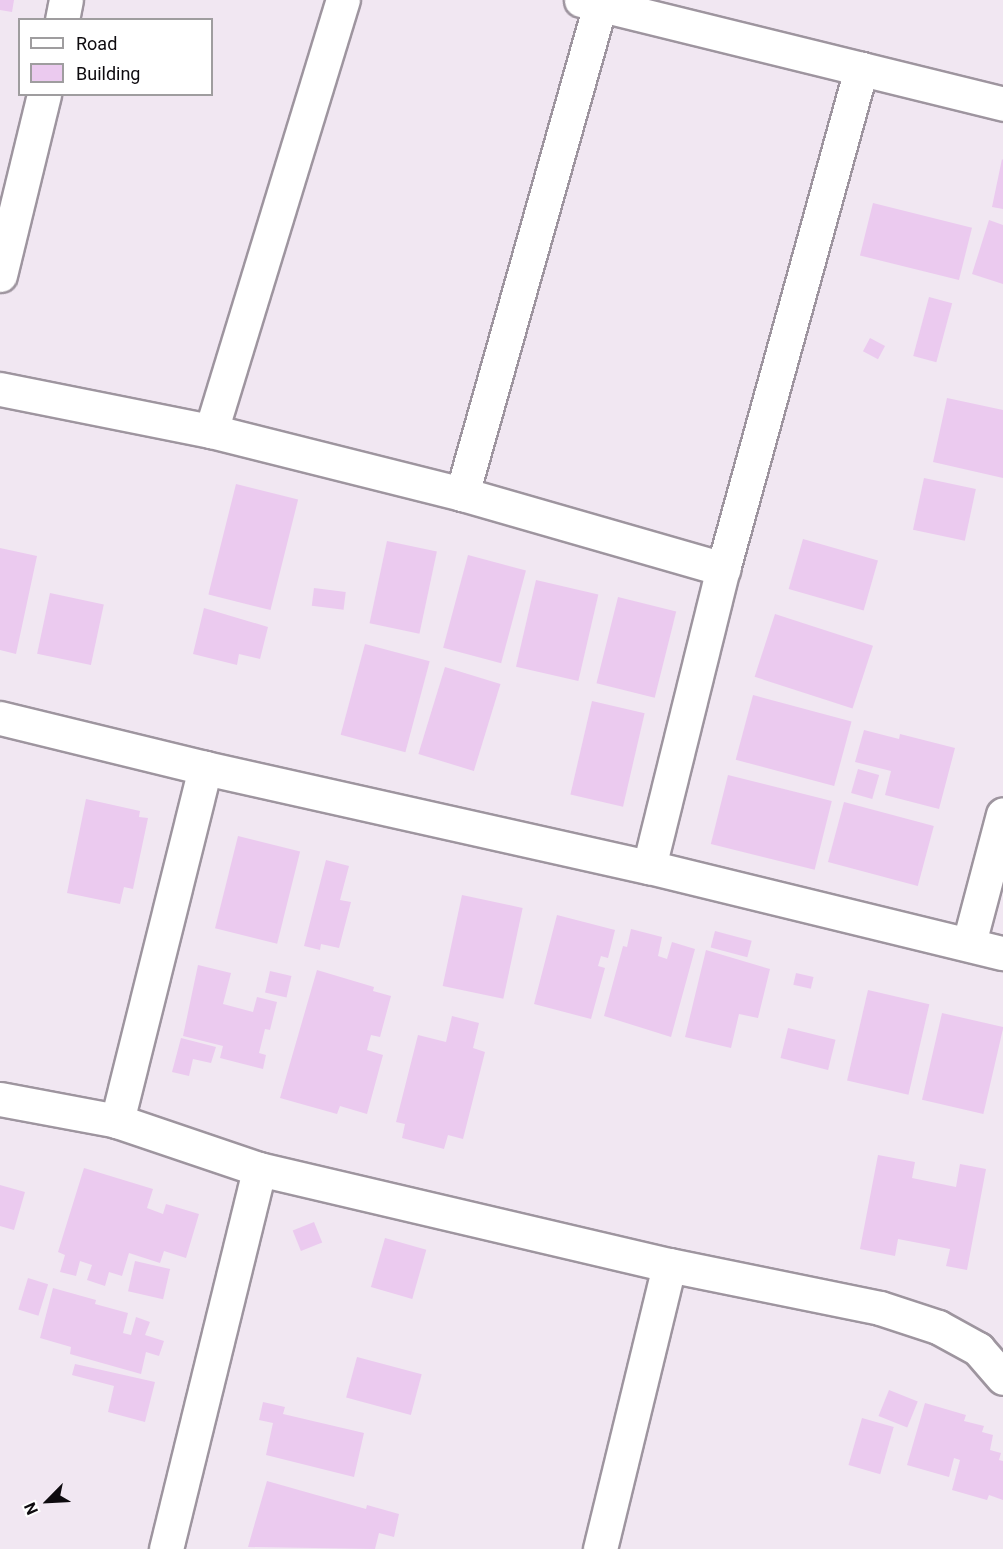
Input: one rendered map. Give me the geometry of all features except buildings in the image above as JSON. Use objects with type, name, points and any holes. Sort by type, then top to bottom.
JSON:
[{"type":"street","points":[[62,18],[66,0]]},
{"type":"street","points":[[212,430],[343,0]]},
{"type":"street","points":[[462,494],[591,2],[1003,104]]},
{"type":"street","points":[[650,867],[723,569],[861,69]]},
{"type":"street","points":[[0,276],[44,96]]},
{"type":"street","points":[[0,389],[212,430],[462,494],[723,569]]},
{"type":"street","points":[[0,718],[205,768],[650,867],[1003,953]]},
{"type":"street","points":[[117,1121],[205,768]]},
{"type":"street","points":[[969,943],[1003,814]]},
{"type":"street","points":[[0,1099],[117,1121],[259,1169],[669,1265],[880,1308],[938,1327],[978,1349],[1003,1378]]},
{"type":"street","points":[[166,1549],[259,1169]]},
{"type":"street","points":[[600,1549],[669,1265]]}]
